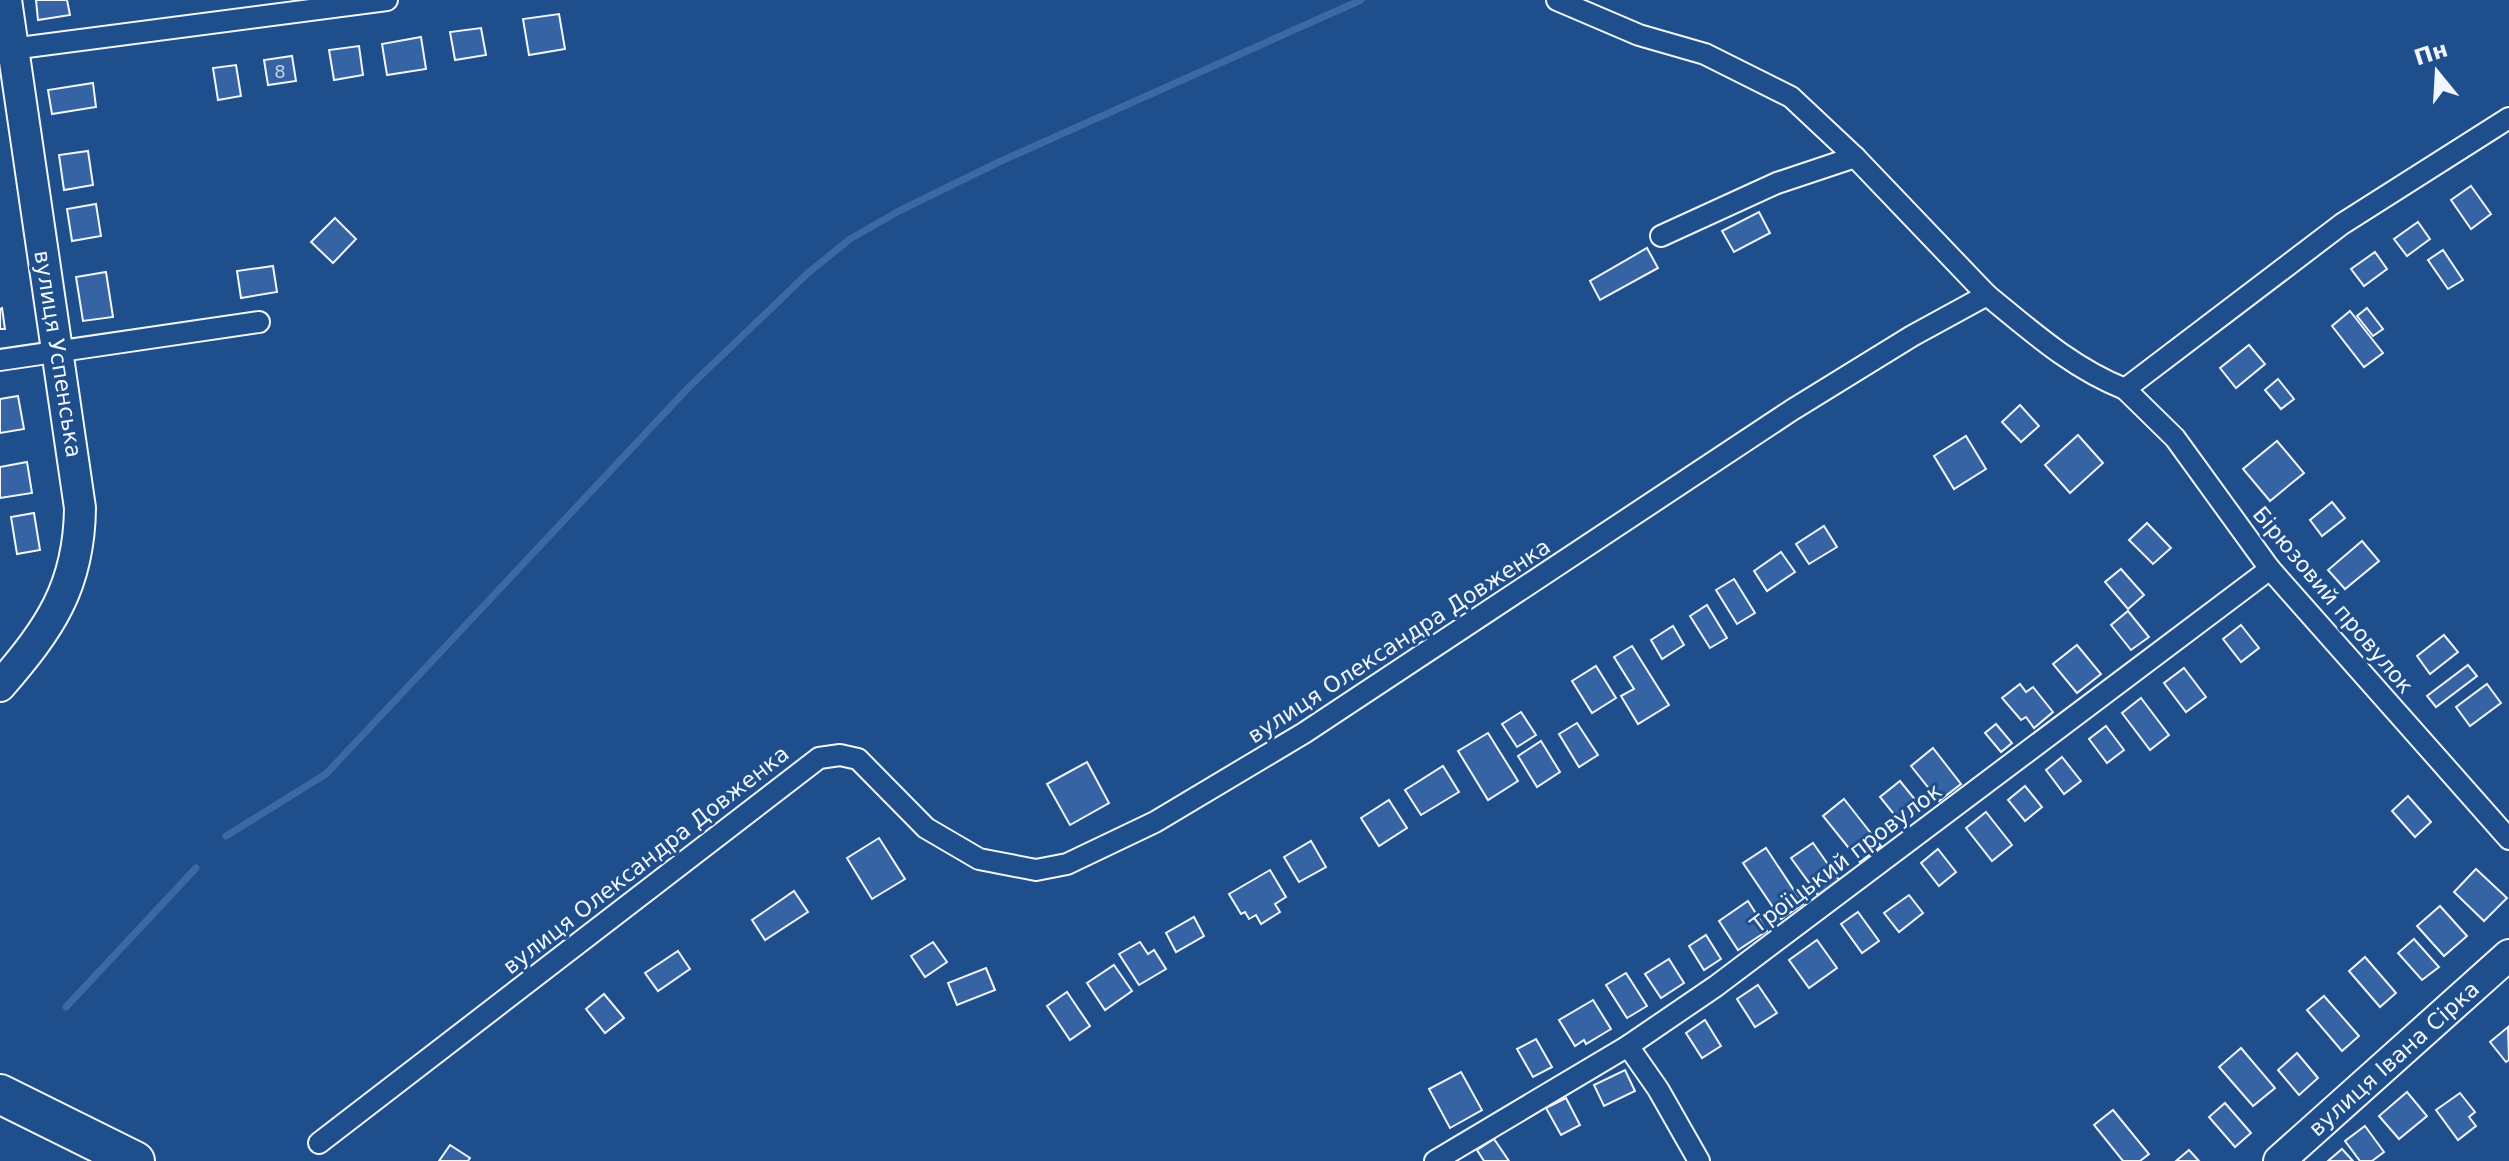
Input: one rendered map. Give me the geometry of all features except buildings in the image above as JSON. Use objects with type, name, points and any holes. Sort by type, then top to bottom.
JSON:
[{"type":"highway","points":[[0,1094],[135,1161]]},
{"type":"street","name":"вулиця Успенська","points":[[0,686],[63,601],[75,569],[80,508],[7,49],[6,0]]},
{"type":"street","points":[[7,49],[387,0]]},
{"type":"street","points":[[1557,0],[1639,35],[1741,69],[1791,97],[1855,157],[1987,295],[2064,358],[2098,379],[2125,389],[2342,224],[2509,118]]},
{"type":"street","points":[[1661,236],[1777,183],[1855,157]]},
{"type":"street","name":"вулиця Олександра Довженка","points":[[319,1143],[819,758],[840,755],[858,759],[926,828],[979,859],[1036,870],[1067,864],[1155,822],[1304,733],[1792,410],[1987,295]]},
{"type":"street","points":[[0,360],[259,322]]},
{"type":"street","name":"Бірюзовий провулок","points":[[2125,389],[2175,438],[2270,569],[2509,839]]},
{"type":"street","name":"Троїцький провулок","points":[[1435,1161],[1628,1046],[1716,986],[2270,569]]},
{"type":"street","name":"вулиця Івана Сірка","points":[[2279,1161],[2509,955]]},
{"type":"street","points":[[1628,1046],[1658,1089],[1699,1161]]},
{"type":"waterway","points":[[226,836],[326,774],[689,387],[808,273],[850,239],[1001,161],[1361,0]]},
{"type":"waterway","points":[[66,1007],[196,868]]}]
